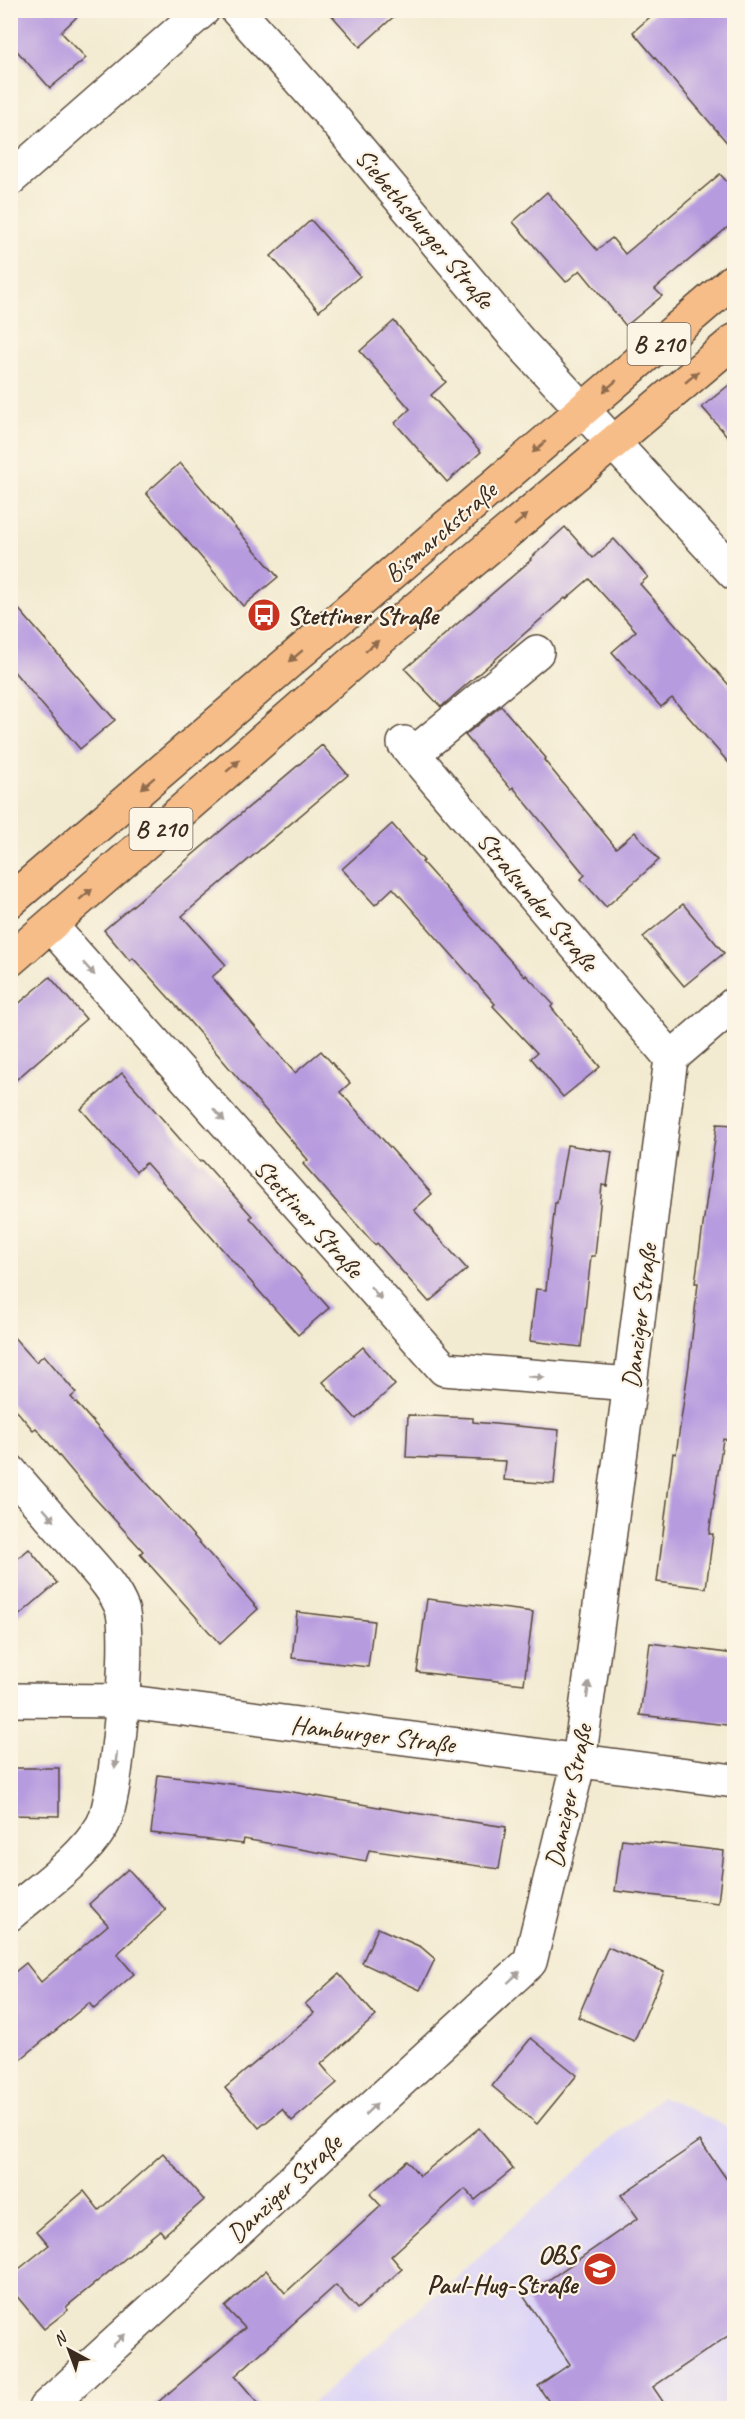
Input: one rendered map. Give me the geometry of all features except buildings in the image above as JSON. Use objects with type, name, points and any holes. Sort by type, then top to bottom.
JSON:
[{"type":"main road","name":"Bismarckstraße","points":[[10,901],[735,280]]},
{"type":"main road","name":"Bismarckstraße","points":[[10,960],[353,662],[735,341]]},
{"type":"street","points":[[10,179],[203,10]]},
{"type":"street","name":"Siebethsburger Straße","points":[[237,10],[328,112],[518,340],[735,573]]},
{"type":"street","name":"Stralsunder Straße","points":[[537,652],[409,748],[671,1058]]},
{"type":"street","name":"Stettiner Straße","points":[[51,926],[444,1370],[630,1384]]},
{"type":"street","points":[[671,1058],[735,1004]]},
{"type":"street","name":"Danziger Straße","points":[[45,2409],[530,1962],[579,1761],[671,1058]]},
{"type":"street","points":[[10,1471],[108,1584],[122,1609],[125,1638],[114,1784],[104,1824],[82,1852],[10,1914]]},
{"type":"street","name":"Hamburger Straße","points":[[10,1700],[122,1701],[735,1781]]},
{"type":"shaded area","name":"OBS Paul-Hug-Straße","points":[[661,2096],[734,2130],[734,2408],[307,2408]]},
{"type":"place","name":"Stettiner Straße","points":[[264,615]]},
{"type":"place","name":"OBS Paul-Hug-Straße","points":[[600,2269]]}]
